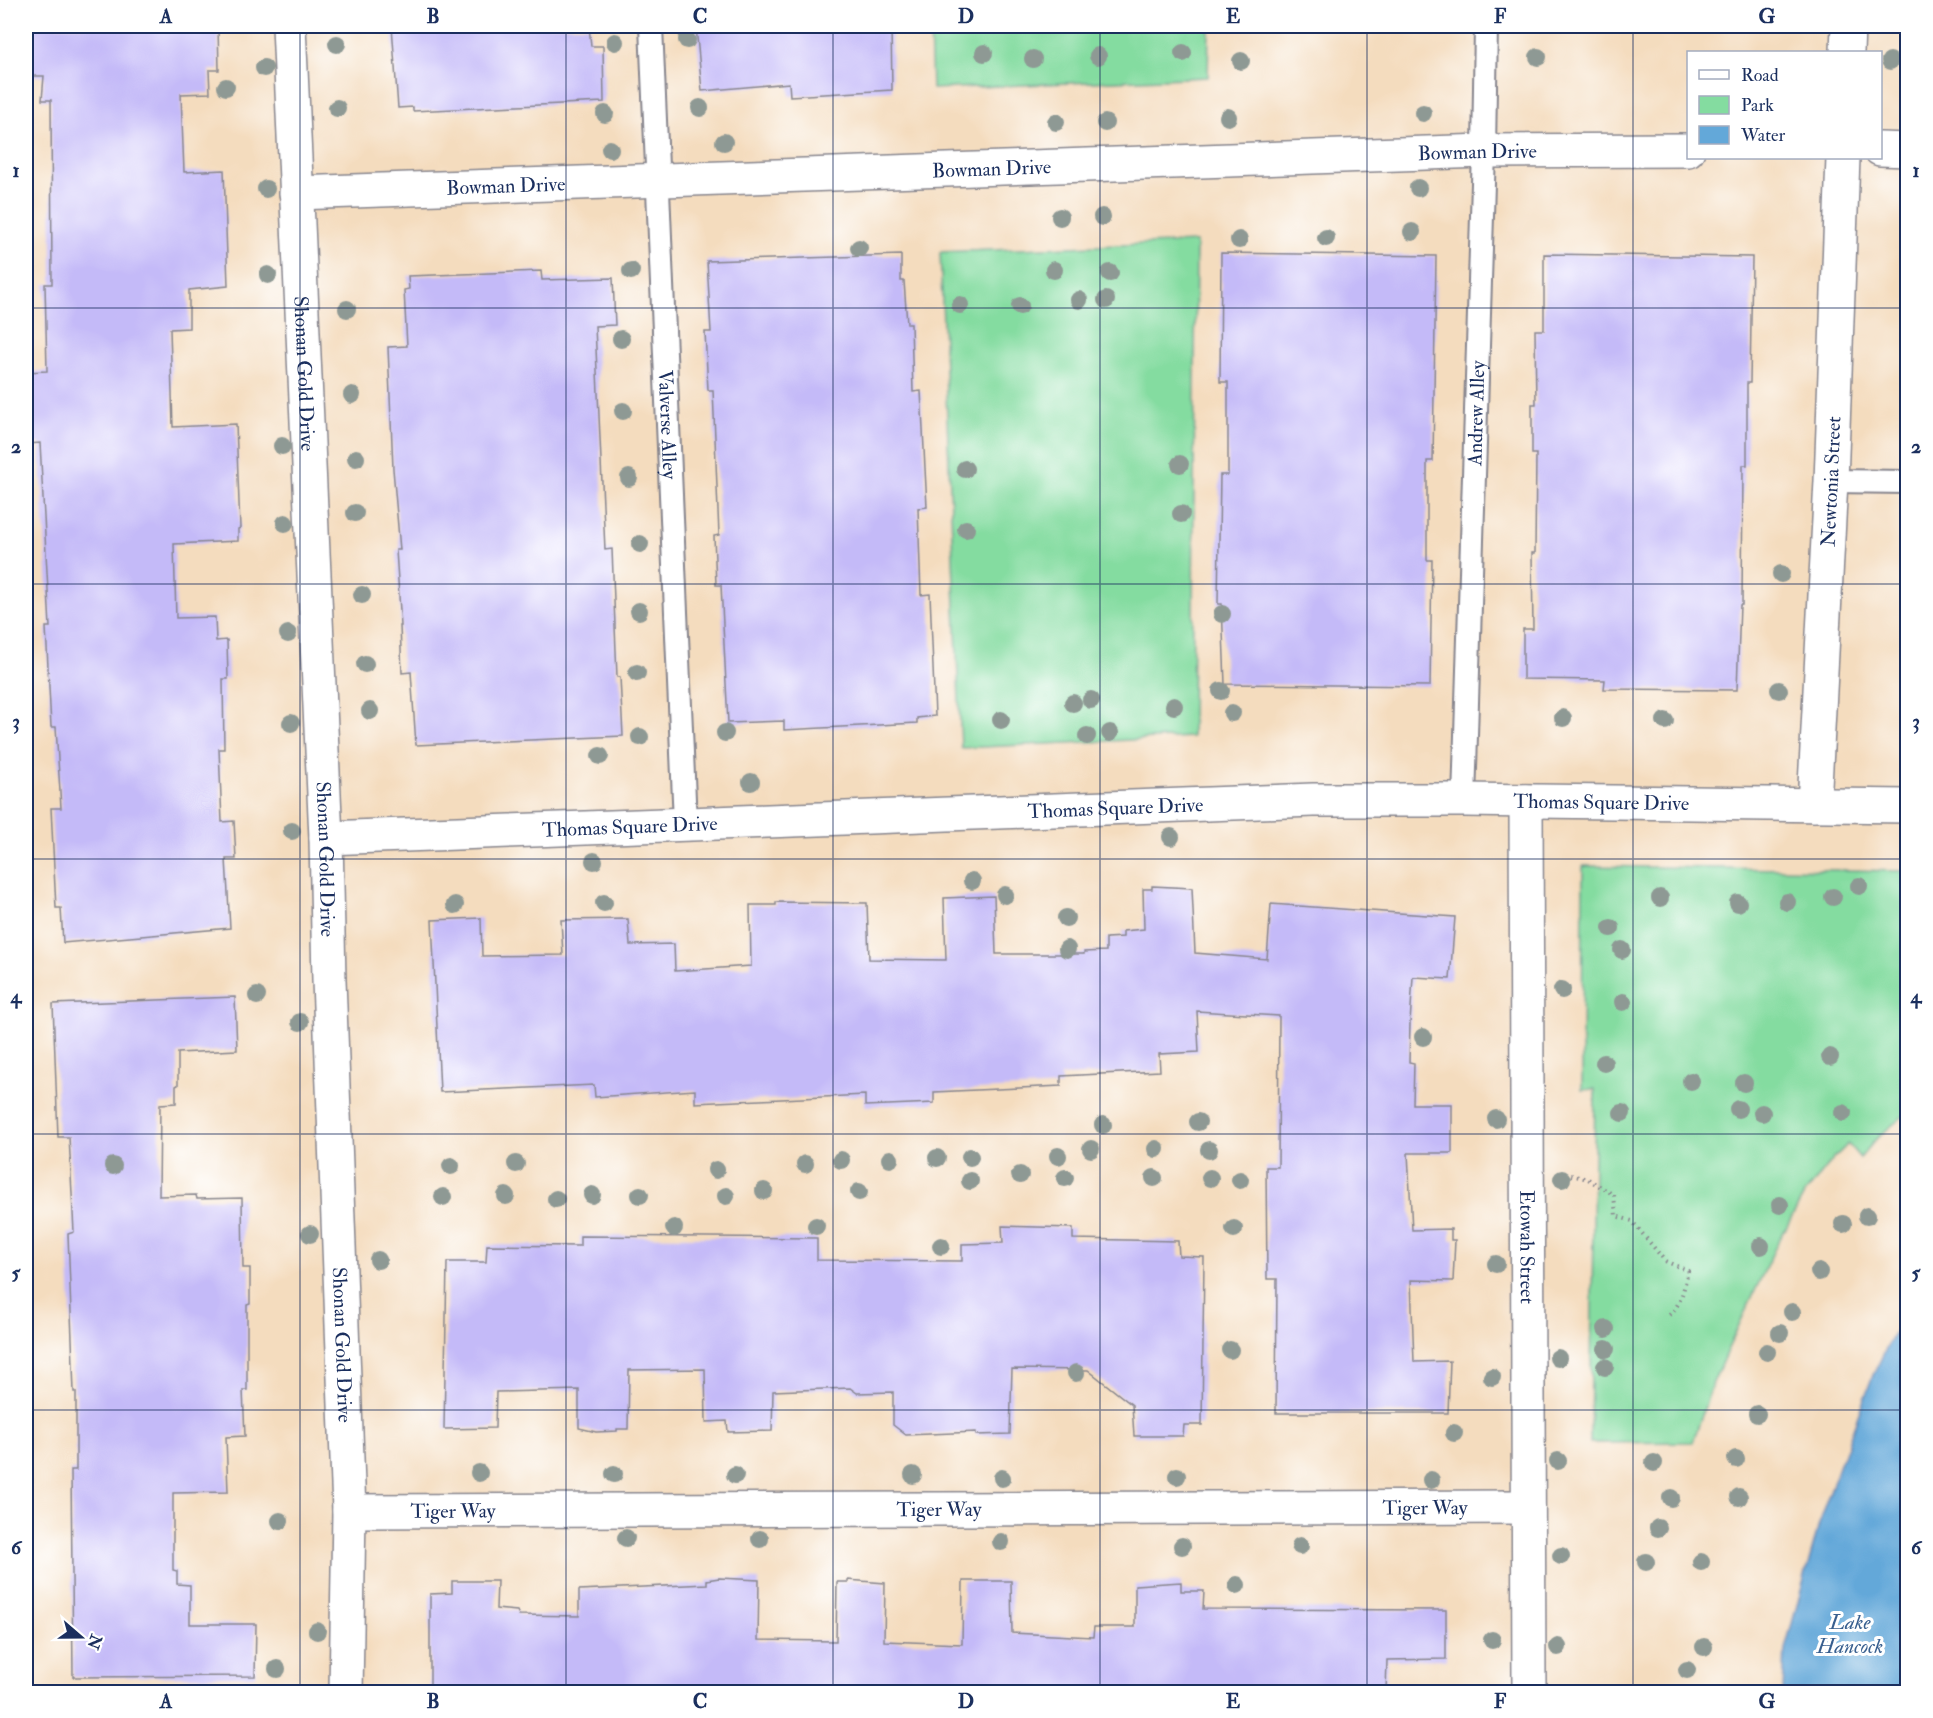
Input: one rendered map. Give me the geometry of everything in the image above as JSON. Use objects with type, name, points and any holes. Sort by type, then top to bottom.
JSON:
[{"type":"street","name":"Shonan Gold Drive","points":[[289,26],[326,838],[329,980],[349,1511],[346,1692]]},
{"type":"street","points":[[1847,51],[1848,26]]},
{"type":"street","points":[[1882,149],[1908,150]]},
{"type":"street","name":"Bowman Drive","points":[[296,194],[1484,151],[1687,150]]},
{"type":"street","name":"Newtonia Street","points":[[1814,805],[1831,481],[1843,159]]},
{"type":"street","name":"Thomas Square Drive","points":[[326,838],[1313,800],[1908,806]]},
{"type":"street","name":"Etowah Street","points":[[1527,801],[1529,1692]]},
{"type":"street","name":"Tiger Way","points":[[349,1511],[1528,1508]]},
{"type":"lane","name":"Valverse Alley","points":[[651,26],[685,823]]},
{"type":"lane","name":"Andrew Alley","points":[[1464,800],[1486,26]]},
{"type":"lane","points":[[1831,481],[1908,482]]},
{"type":"path","points":[[1571,1175],[1588,1179],[1614,1195],[1616,1216],[1632,1221],[1665,1261],[1688,1271],[1680,1299],[1674,1311],[1668,1316]]},
{"type":"green space","points":[[930,26],[1209,26],[1208,77],[932,89]]},
{"type":"green space","points":[[1196,242],[1192,737],[961,748],[940,252]]},
{"type":"green space","points":[[1583,866],[1907,871],[1907,1113],[1877,1138],[1860,1158],[1848,1144],[1804,1195],[1774,1250],[1726,1353],[1712,1385],[1693,1442],[1590,1443],[1595,1089],[1582,1090]]},
{"type":"water","name":"Lake Hancock","points":[[1907,1307],[1907,1692],[1783,1692],[1785,1649],[1823,1510],[1873,1375]]},
{"type":"building","points":[[26,26],[218,26],[219,70],[209,70],[210,93],[181,94],[184,172],[224,170],[228,286],[189,290],[189,328],[170,329],[173,427],[236,424],[240,528],[238,529],[238,541],[174,544],[176,618],[215,617],[216,641],[227,640],[228,679],[223,679],[224,749],[219,749],[222,822],[234,821],[236,859],[226,859],[230,928],[63,943],[61,908],[56,908],[51,808],[61,808],[56,727],[51,727],[46,627],[50,627],[40,443],[28,444],[26,404],[26,372],[47,371],[45,284],[52,284],[51,100],[42,100],[44,76],[26,76]]},
{"type":"building","points":[[392,26],[589,26],[591,46],[603,46],[604,102],[413,111],[413,107],[398,108]]},
{"type":"building","points":[[696,26],[891,26],[892,90],[790,96],[789,83],[702,91]]},
{"type":"building","points":[[1221,253],[1436,256],[1433,461],[1427,461],[1427,560],[1432,560],[1430,686],[1225,684],[1222,604],[1218,604],[1220,475],[1228,475],[1228,382],[1220,382]]},
{"type":"building","points":[[1544,254],[1752,257],[1750,383],[1747,383],[1747,465],[1743,465],[1742,605],[1740,605],[1737,690],[1604,689],[1605,680],[1523,679],[1523,629],[1533,629],[1532,553],[1535,553],[1536,454],[1532,454],[1532,404],[1536,404],[1535,330],[1544,330]]},
{"type":"building","points":[[901,255],[901,281],[904,281],[907,324],[911,324],[913,392],[921,391],[927,507],[918,508],[921,595],[930,594],[935,716],[917,718],[917,723],[784,730],[784,721],[728,723],[721,585],[716,585],[714,536],[719,535],[713,390],[708,390],[705,332],[711,332],[707,261]]},
{"type":"building","points":[[541,271],[542,280],[613,278],[615,325],[595,326],[605,550],[612,549],[617,677],[620,677],[623,736],[416,745],[411,672],[402,673],[396,550],[400,550],[393,469],[388,347],[407,346],[404,290],[409,289],[408,276]]},
{"type":"building","points":[[1152,886],[1192,888],[1195,953],[1267,959],[1271,904],[1455,917],[1450,979],[1413,977],[1409,1062],[1414,1063],[1413,1104],[1452,1104],[1452,1153],[1408,1153],[1412,1230],[1451,1229],[1451,1240],[1455,1240],[1453,1281],[1411,1280],[1414,1362],[1450,1361],[1448,1413],[1276,1413],[1277,1279],[1267,1279],[1266,1167],[1278,1167],[1279,1016],[1197,1011],[1199,1052],[1159,1054],[1160,1071],[1061,1076],[1061,1086],[934,1092],[934,1103],[865,1106],[865,1095],[695,1103],[695,1090],[595,1097],[594,1085],[440,1092],[432,920],[481,918],[482,956],[563,955],[561,920],[628,919],[630,945],[674,944],[675,971],[751,966],[750,905],[776,905],[776,902],[867,903],[869,959],[946,960],[944,898],[994,896],[996,954],[1084,954],[1084,952],[1106,951],[1106,938],[1123,937],[1123,931],[1144,929],[1143,889],[1152,889]]},
{"type":"building","points":[[235,997],[237,1050],[178,1053],[176,1103],[160,1104],[159,1196],[196,1195],[197,1199],[242,1198],[243,1268],[250,1268],[250,1304],[247,1305],[247,1390],[243,1390],[245,1436],[226,1437],[228,1492],[173,1493],[173,1570],[177,1571],[177,1584],[190,1585],[190,1624],[256,1624],[255,1676],[73,1677],[71,1470],[76,1470],[76,1392],[74,1392],[68,1234],[74,1232],[69,1137],[58,1137],[53,1004]]},
{"type":"building","points":[[1002,1226],[1073,1228],[1073,1239],[1178,1241],[1179,1256],[1204,1257],[1202,1425],[1184,1425],[1183,1436],[1134,1436],[1132,1405],[1088,1370],[1012,1369],[1010,1434],[976,1435],[976,1432],[906,1435],[893,1425],[893,1392],[857,1393],[850,1388],[773,1391],[772,1431],[728,1432],[727,1421],[706,1422],[705,1369],[629,1370],[628,1429],[596,1432],[579,1428],[579,1390],[496,1392],[495,1428],[444,1429],[447,1262],[486,1262],[487,1245],[580,1246],[580,1236],[817,1238],[817,1260],[962,1261],[962,1244],[1003,1243]]},
{"type":"building","points":[[719,1578],[759,1580],[758,1640],[836,1641],[837,1582],[848,1582],[848,1580],[885,1583],[884,1641],[962,1644],[963,1581],[1011,1581],[1012,1633],[1093,1637],[1094,1627],[1135,1627],[1135,1585],[1181,1582],[1181,1591],[1204,1591],[1203,1609],[1446,1610],[1446,1659],[1387,1660],[1386,1692],[430,1692],[430,1594],[452,1593],[452,1581],[497,1581],[496,1609],[517,1611],[519,1615],[579,1616],[579,1590],[707,1584],[707,1580]]}]
